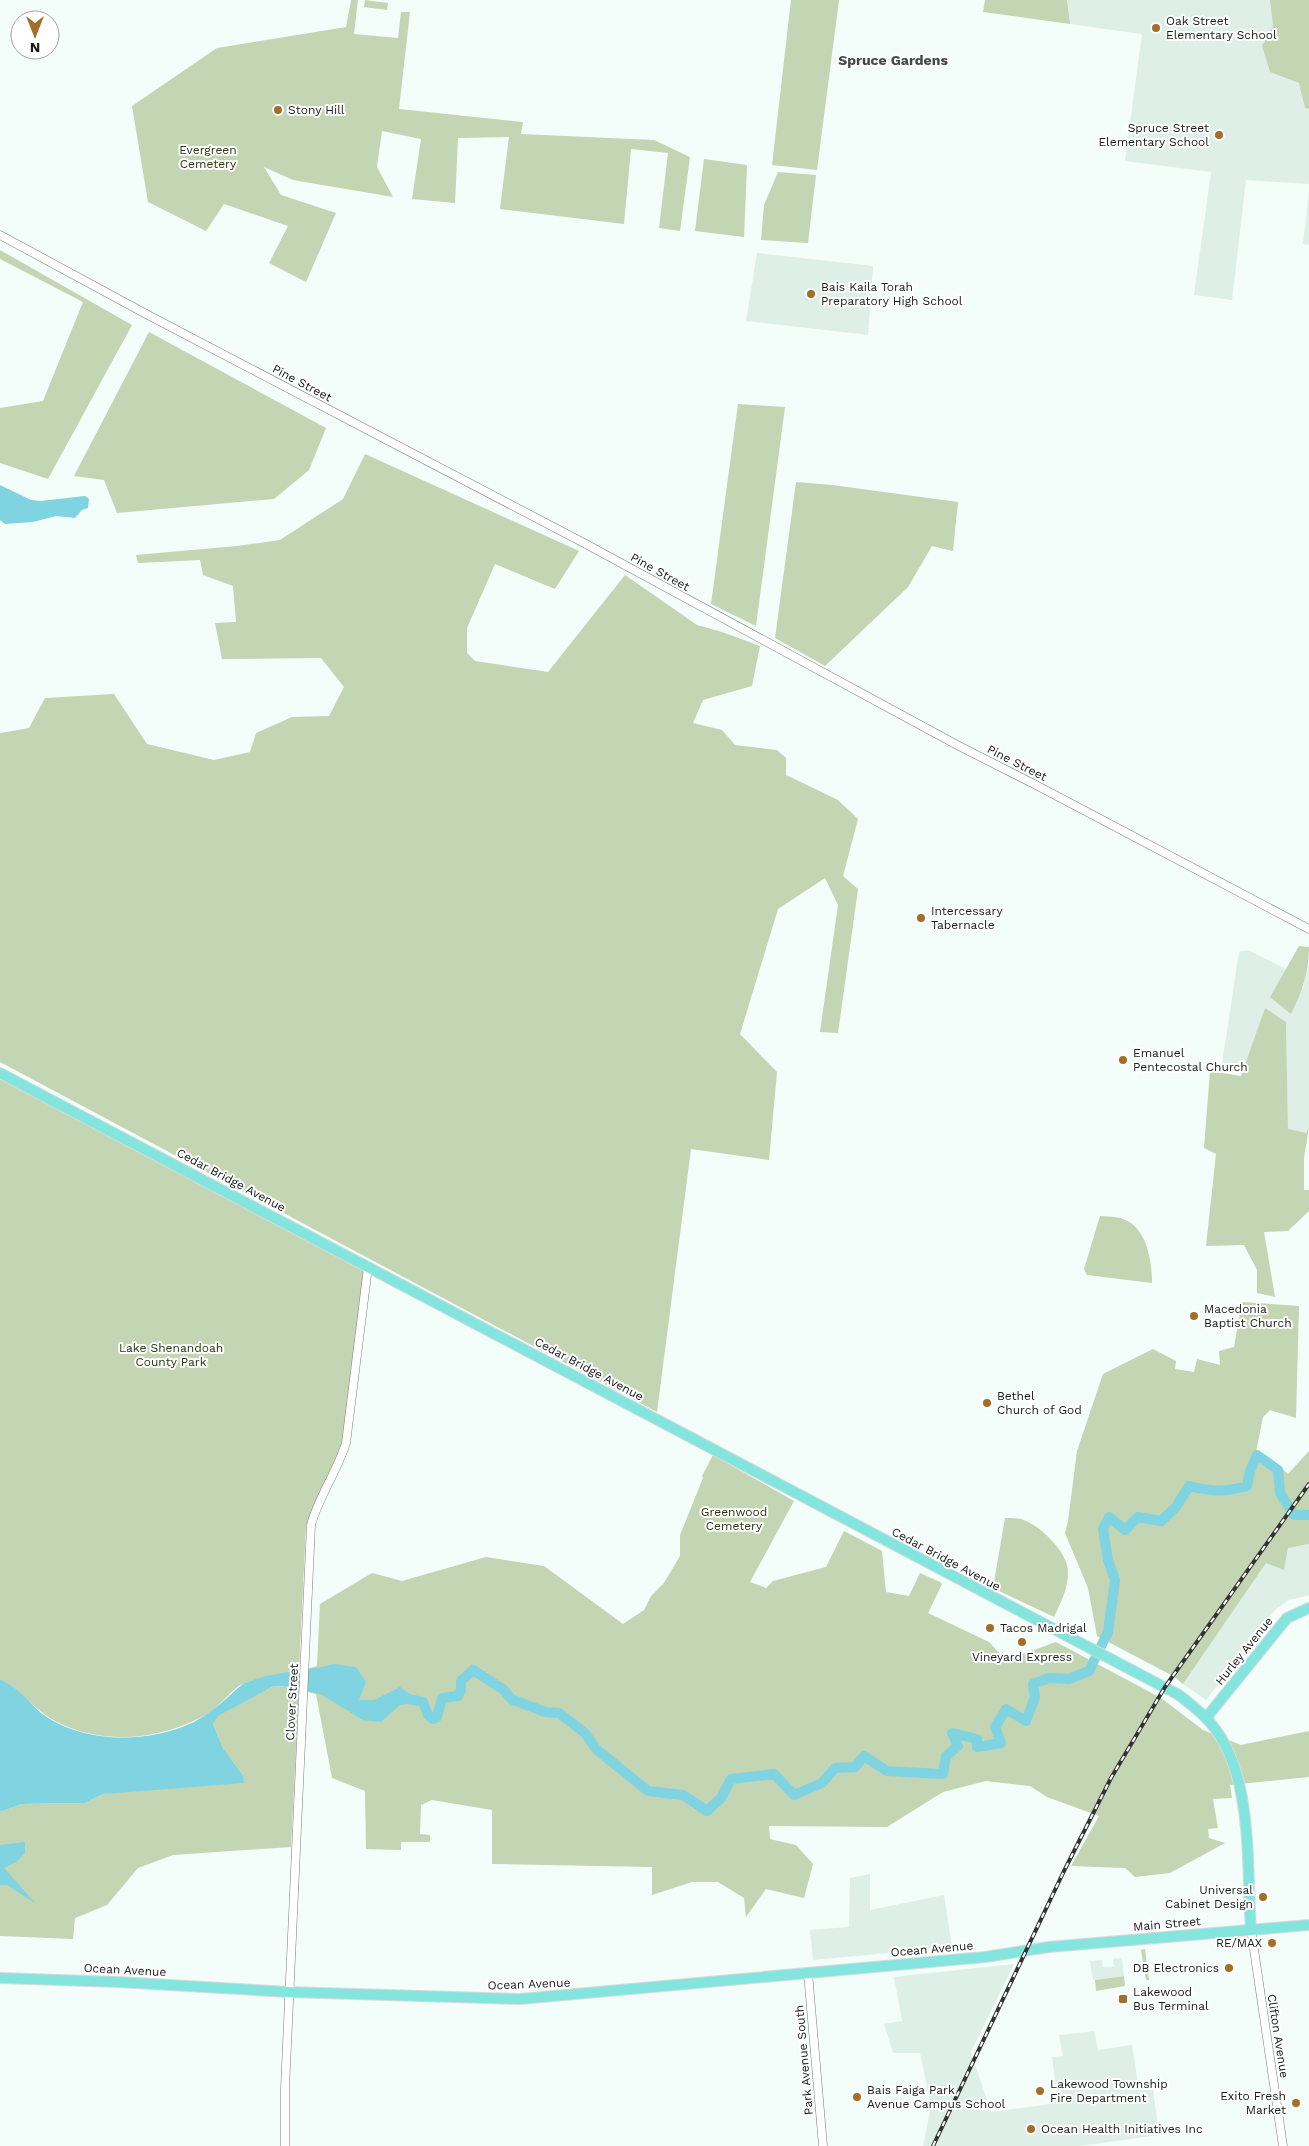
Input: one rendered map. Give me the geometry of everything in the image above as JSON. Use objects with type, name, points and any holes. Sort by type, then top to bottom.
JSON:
[{"type":"main road","name":"Cedar Bridge Avenue","points":[[0,1074],[1179,1695],[1206,1718],[1226,1748],[1239,1783],[1245,1824],[1252,1929]]},
{"type":"main road","name":"Hurley Avenue","points":[[1206,1718],[1287,1618],[1309,1608]]},
{"type":"main road","name":"Main Street","points":[[1027,1950],[1309,1925]]},
{"type":"main road","name":"Ocean Avenue","points":[[0,1978],[118,1982],[289,1992],[520,1999],[985,1957],[1027,1950]]},
{"type":"street","name":"Pine Street","points":[[0,235],[584,544],[959,746],[1309,930]]},
{"type":"street","name":"Clover Street","points":[[285,2146],[285,2088],[289,1992],[311,1525],[319,1499],[342,1456],[346,1443],[368,1267]]},
{"type":"street","name":"Clifton Avenue","points":[[1252,1929],[1283,2146]]},
{"type":"street","name":"Park Avenue South","points":[[808,1973],[823,2146]]},
{"type":"shaded area","name":"Spruce Street Elementary School","points":[[1067,0],[1270,0],[1273,26],[1262,46],[1270,72],[1300,83],[1305,108],[1309,109],[1309,184],[1246,180],[1232,300],[1194,295],[1211,172],[1125,161],[1142,34],[1070,24]]},
{"type":"shaded area","points":[[1309,191],[1309,245],[1303,244]]},
{"type":"shaded area","name":"Bais Kaila Torah Preparatory High School","points":[[757,253],[873,266],[868,335],[746,321]]},
{"type":"shaded area","points":[[1248,950],[1286,969],[1270,997],[1303,988],[1309,963],[1309,1127],[1306,1133],[1288,1130],[1286,1022],[1265,1008],[1244,1068],[1222,1064],[1239,952]]},
{"type":"shaded area","points":[[1309,1544],[1309,1595],[1289,1600],[1276,1609],[1206,1700],[1183,1684],[1266,1563],[1288,1548]]},
{"type":"shaded area","points":[[870,1874],[870,1910],[944,1895],[952,1947],[813,1960],[810,1930],[849,1927],[850,1878]]},
{"type":"shaded area","points":[[1122,1958],[1124,1976],[1093,1980],[1090,1961],[1102,1960],[1103,1967],[1114,1967],[1113,1959]]},
{"type":"shaded area","points":[[1014,1964],[971,2052],[991,2112],[1058,2103],[1052,2057],[1063,2056],[1059,2035],[1094,2031],[1098,2050],[1132,2045],[1139,2090],[1153,2088],[1159,2135],[1080,2146],[923,2146],[931,2106],[920,2053],[893,2053],[884,2024],[902,2021],[894,1977]]},
{"type":"green space","name":"Evergreen Cemetery","points":[[351,0],[358,0],[354,34],[398,38],[401,12],[410,12],[399,109],[523,122],[521,134],[654,140],[690,157],[680,231],[659,228],[668,153],[631,149],[624,224],[500,209],[509,137],[458,138],[455,203],[412,199],[421,139],[382,131],[377,167],[393,197],[293,180],[264,167],[281,195],[336,213],[306,282],[269,263],[288,226],[224,204],[206,231],[148,202],[132,106],[217,48],[346,27]]},
{"type":"green space","points":[[365,0],[388,3],[387,10],[364,7]]},
{"type":"green space","points":[[791,0],[839,0],[817,170],[772,165]]},
{"type":"green space","points":[[985,0],[1067,0],[1070,24],[983,12]]},
{"type":"green space","points":[[1270,0],[1309,0],[1309,109],[1305,108],[1299,83],[1270,72],[1262,46],[1273,26]]},
{"type":"green space","points":[[704,159],[747,165],[744,237],[695,231]]},
{"type":"green space","points":[[778,172],[816,175],[808,243],[761,240],[764,205]]},
{"type":"green space","points":[[0,250],[132,325],[48,479],[0,463],[0,408],[43,401],[83,302],[0,259]]},
{"type":"green space","points":[[149,332],[326,428],[309,470],[274,499],[117,513],[104,480],[74,476]]},
{"type":"green space","points":[[738,404],[785,407],[756,626],[711,604]]},
{"type":"green space","points":[[365,454],[579,551],[555,589],[495,564],[467,628],[467,653],[475,661],[548,672],[625,575],[697,625],[760,646],[752,686],[703,700],[693,723],[722,730],[735,745],[777,750],[786,758],[786,775],[838,800],[858,819],[843,876],[858,889],[838,1033],[820,1032],[838,905],[825,878],[778,909],[740,1034],[777,1072],[769,1160],[691,1149],[657,1412],[0,1062],[0,733],[29,728],[45,698],[114,694],[147,744],[214,760],[250,752],[256,733],[292,717],[329,716],[344,687],[321,658],[222,659],[215,623],[236,622],[233,586],[203,575],[200,560],[138,563],[136,555],[237,546],[280,540],[343,499]]},
{"type":"green space","points":[[796,482],[958,502],[953,551],[932,546],[908,587],[825,666],[775,638]]},
{"type":"green space","points":[[1299,946],[1309,947],[1308,965],[1302,990],[1291,1014],[1270,997]]},
{"type":"green space","points":[[1265,1008],[1286,1022],[1288,1129],[1306,1133],[1309,1127],[1304,1158],[1304,1190],[1309,1190],[1309,1211],[1288,1231],[1264,1232],[1275,1297],[1257,1293],[1257,1270],[1244,1245],[1206,1246],[1216,1154],[1204,1148],[1210,1071],[1241,1076]]},
{"type":"green space","points":[[0,1073],[368,1267],[346,1443],[314,1513],[306,1525],[299,1671],[317,1666],[320,1604],[372,1573],[402,1581],[486,1557],[544,1566],[623,1624],[644,1610],[651,1596],[664,1583],[680,1556],[680,1535],[703,1478],[702,1476],[713,1455],[794,1501],[750,1582],[766,1588],[773,1581],[826,1567],[844,1531],[882,1551],[886,1592],[909,1596],[920,1573],[940,1582],[942,1584],[928,1613],[989,1642],[1006,1660],[1056,1642],[1161,1698],[1203,1730],[1241,1745],[1309,1731],[1309,1777],[1230,1785],[1232,1798],[1213,1799],[1218,1828],[1208,1829],[1209,1838],[1225,1843],[1170,1873],[1135,1877],[1125,1868],[1071,1866],[1099,1816],[1047,1797],[1030,1786],[986,1781],[943,1792],[887,1827],[769,1826],[770,1839],[796,1845],[813,1864],[804,1898],[766,1889],[746,1917],[744,1898],[718,1882],[692,1882],[652,1895],[652,1867],[492,1864],[492,1810],[432,1800],[421,1805],[420,1834],[430,1835],[430,1842],[401,1842],[401,1850],[366,1849],[365,1791],[332,1778],[316,1694],[299,1690],[291,1847],[173,1855],[138,1868],[107,1905],[75,1918],[73,1939],[0,1936],[0,1812],[22,1804],[85,1803],[103,1794],[243,1775],[223,1748],[213,1724],[217,1716],[274,1686],[292,1687],[316,1669],[272,1676],[240,1685],[210,1712],[175,1728],[137,1736],[117,1737],[79,1731],[61,1724],[44,1714],[0,1679]]},
{"type":"green space","points":[[1100,1216],[1121,1218],[1138,1229],[1143,1237],[1149,1256],[1152,1283],[1087,1275],[1084,1269]]},
{"type":"green space","points":[[1242,1302],[1299,1306],[1296,1418],[1270,1410],[1263,1417],[1256,1452],[1273,1460],[1288,1474],[1309,1451],[1309,1544],[1288,1548],[1284,1570],[1266,1563],[1183,1684],[1173,1676],[1097,1636],[1088,1588],[1065,1533],[1077,1451],[1103,1374],[1153,1349],[1176,1361],[1175,1369],[1194,1372],[1197,1359],[1220,1365],[1219,1351],[1234,1347]]},
{"type":"green space","points":[[1005,1518],[1021,1519],[1036,1527],[1052,1540],[1067,1564],[1067,1584],[1054,1617],[993,1588]]},
{"type":"green space","points":[[1145,1949],[1149,1980],[1146,1980],[1141,1950]]},
{"type":"green space","points":[[1124,1976],[1125,1986],[1096,1991],[1095,1980]]},
{"type":"water","points":[[0,485],[31,500],[41,501],[85,496],[89,499],[88,508],[82,510],[75,518],[56,516],[33,522],[5,524],[0,520]]},
{"type":"water","points":[[334,1664],[356,1667],[366,1682],[359,1700],[374,1700],[400,1687],[421,1702],[400,1705],[381,1722],[363,1720],[320,1694],[292,1687],[274,1686],[218,1716],[213,1724],[223,1748],[243,1775],[244,1783],[103,1794],[85,1803],[22,1804],[0,1812],[0,1679],[19,1692],[41,1713],[76,1731],[116,1737],[136,1737],[157,1734],[194,1722],[207,1714],[245,1683],[267,1676]]},
{"type":"water","points":[[25,1842],[25,1853],[16,1862],[4,1868],[35,1903],[7,1885],[0,1885],[0,1845]]},
{"type":"waterway","points":[[408,1699],[423,1702],[428,1715],[433,1719],[437,1717],[442,1698],[458,1696],[461,1690],[461,1681],[473,1670],[504,1690],[511,1699],[545,1712],[559,1713],[585,1733],[596,1749],[648,1791],[683,1795],[707,1811],[721,1798],[731,1779],[774,1774],[794,1795],[822,1783],[835,1768],[855,1767],[864,1756],[887,1771],[943,1774],[946,1756],[958,1746],[952,1733],[977,1739],[977,1747],[1001,1743],[995,1727],[1006,1709],[1026,1721],[1035,1697],[1033,1684],[1049,1678],[1069,1679],[1089,1671],[1108,1632],[1115,1580],[1108,1560],[1103,1529],[1109,1517],[1125,1530],[1138,1517],[1161,1521],[1176,1507],[1189,1486],[1218,1490],[1247,1486],[1250,1471],[1257,1455],[1278,1470],[1280,1493],[1294,1515],[1309,1515]]},
{"type":"railway","points":[[933,2146],[1064,1871],[1111,1778],[1165,1687],[1309,1484]]},
{"type":"place","name":"Oak Street Elementary School","points":[[1156,28]]},
{"type":"place","name":"Stony Hill","points":[[278,110]]},
{"type":"place","name":"Spruce Street Elementary School","points":[[1219,135]]},
{"type":"place","name":"Bais Kaila Torah Preparatory High School","points":[[811,294]]},
{"type":"place","name":"Intercessary Tabernacle","points":[[921,918]]},
{"type":"place","name":"Emanuel Pentecostal Church","points":[[1123,1060]]},
{"type":"place","name":"Macedonia Baptist Church","points":[[1194,1316]]},
{"type":"place","name":"Bethel Church of God","points":[[987,1403]]},
{"type":"place","name":"Tacos Madrigal","points":[[990,1628]]},
{"type":"place","name":"Vineyard Express","points":[[1022,1642]]},
{"type":"place","name":"Universal Cabinet Design","points":[[1263,1897]]},
{"type":"place","name":"RE/MAX","points":[[1272,1943]]},
{"type":"place","name":"DB Electronics","points":[[1229,1968]]},
{"type":"place","name":"Lakewood Bus Terminal","points":[[1123,1999]]},
{"type":"place","name":"Lakewood Township Fire Department","points":[[1040,2091]]},
{"type":"place","name":"Bais Faiga Park Avenue Campus School","points":[[857,2097]]},
{"type":"place","name":"Exito Fresh Market","points":[[1296,2103]]},
{"type":"place","name":"Ocean Health Initiatives Inc","points":[[1031,2129]]},
{"type":"district","name":"Spruce Gardens","points":[[893,60]]},
{"type":"park label","name":"Lake Shenandoah County Park","points":[[171,1355]]},
{"type":"park label","name":"Greenwood Cemetery","points":[[734,1519]]}]
